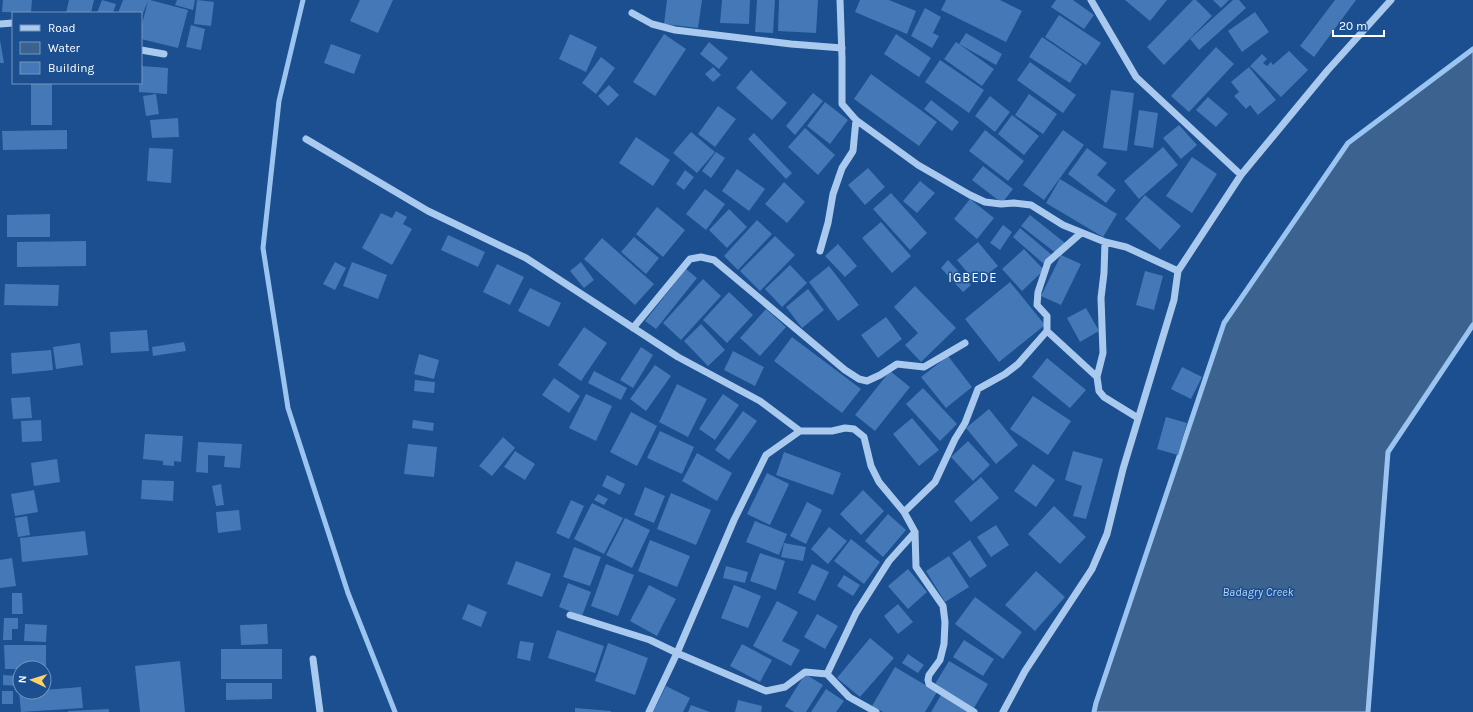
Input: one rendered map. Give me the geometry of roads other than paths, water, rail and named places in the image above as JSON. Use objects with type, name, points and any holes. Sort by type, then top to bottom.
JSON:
[{"type":"street","points":[[840,0],[842,104],[856,120],[918,165],[970,195],[985,202],[1031,205],[1063,225],[1105,242],[1126,247],[1178,271]]},
{"type":"street","points":[[1091,0],[1136,77],[1241,175]]},
{"type":"street","points":[[1003,712],[1025,670],[1092,569],[1107,534],[1123,469],[1174,300],[1178,271],[1241,175],[1327,71],[1391,0]]},
{"type":"street","points":[[632,13],[652,24],[675,30],[791,44],[842,48]]},
{"type":"street","points":[[0,24],[12,23]]},
{"type":"street","points":[[142,50],[164,54]]},
{"type":"street","points":[[820,251],[828,223],[833,194],[842,168],[852,151],[856,120]]},
{"type":"street","points":[[306,139],[428,211],[526,258],[678,357],[760,401],[800,431]]},
{"type":"street","points":[[904,512],[935,482],[955,439],[965,423],[978,389],[1009,370],[1047,331],[1047,316],[1037,305],[1038,292],[1048,262],[1081,233]]},
{"type":"street","points":[[1105,242],[1104,273],[1101,298],[1103,353],[1097,377],[1099,391],[1104,397],[1138,418]]},
{"type":"street","points":[[633,328],[690,259],[701,257],[714,260],[845,370],[859,379],[866,381],[880,375],[897,364],[924,367],[965,343]]},
{"type":"street","points":[[1047,331],[1097,377]]},
{"type":"street","points":[[649,712],[677,653],[734,520],[766,455],[800,431],[832,431],[845,428],[854,429],[864,437],[871,466],[878,482],[904,512],[915,532],[916,567],[942,606],[945,622],[944,644],[940,660],[929,675],[928,680],[930,684],[974,712]]},
{"type":"street","points":[[827,674],[856,613],[889,561],[915,532]]},
{"type":"street","points":[[570,615],[650,640],[766,691],[784,686],[805,672],[827,674],[849,697],[876,712]]},
{"type":"street","points":[[314,659],[320,712]]},
{"type":"water","name":"Badagry Creek","points":[[1473,49],[1473,325],[1388,452],[1368,712],[1094,712],[1224,323],[1348,143]]},
{"type":"waterway","points":[[303,0],[279,101],[263,248],[288,408],[348,593],[395,712]]},
{"type":"waterway","points":[[1094,712],[1224,323],[1348,143],[1473,49]]},
{"type":"waterway","points":[[1368,712],[1388,452],[1473,325]]},
{"type":"district","name":"IGBEDE","points":[[973,277]]}]
